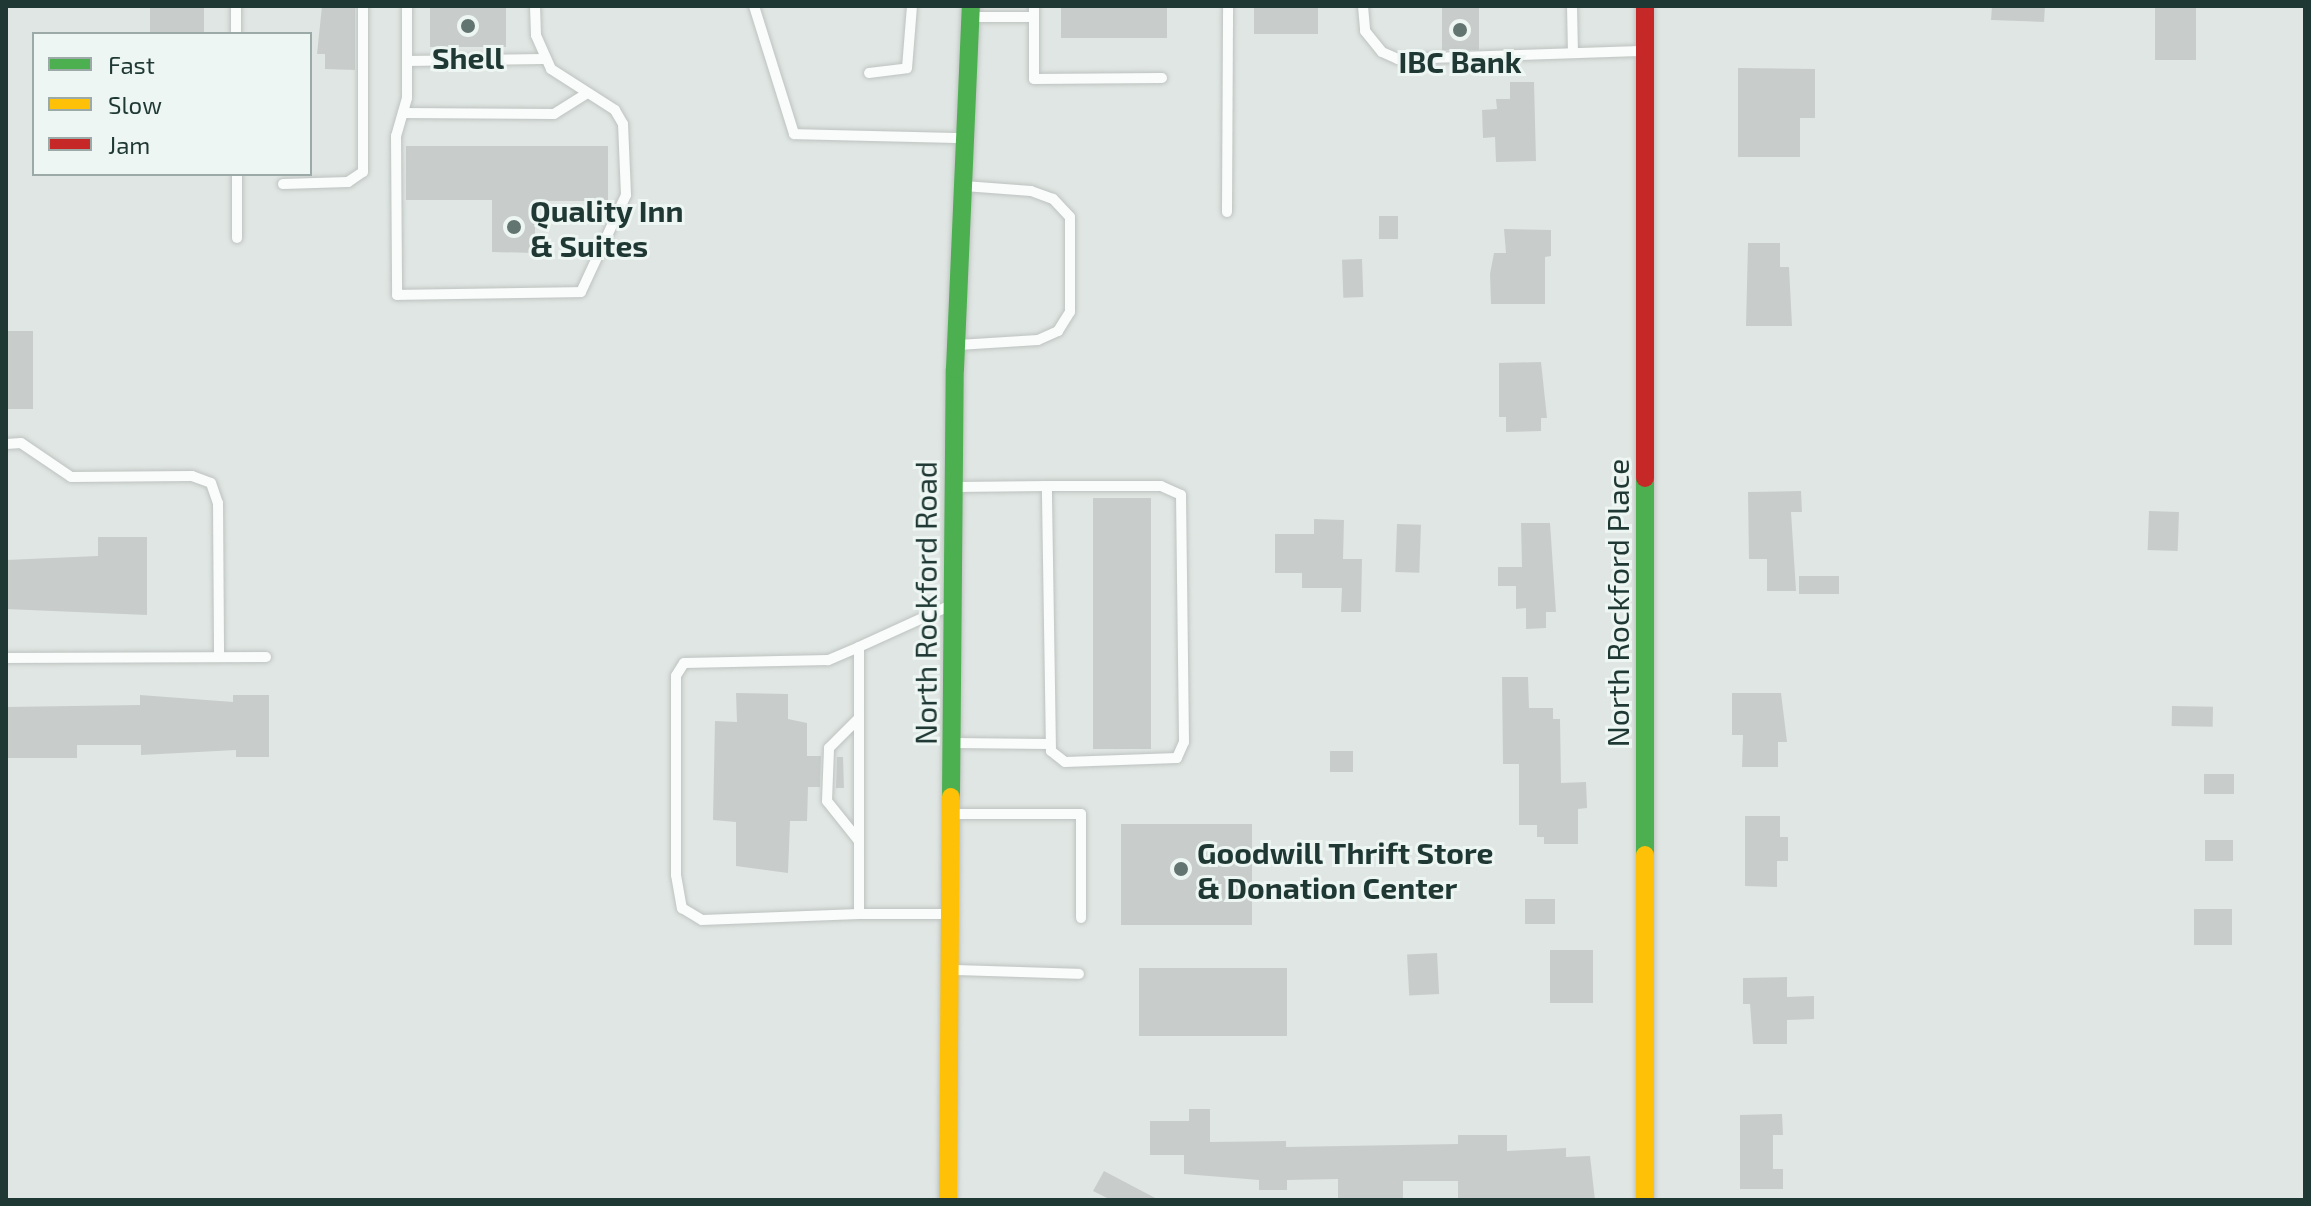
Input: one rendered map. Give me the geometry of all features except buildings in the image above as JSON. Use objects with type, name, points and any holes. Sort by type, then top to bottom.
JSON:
[{"type":"street","name":"North Rockford Place","points":[[1645,6],[1645,1200]]},
{"type":"street","name":"North Rockford Road","points":[[948,1200],[956,345],[971,12]]},
{"type":"lane","points":[[236,6],[236,32]]},
{"type":"lane","points":[[283,184],[348,182],[363,172],[363,6]]},
{"type":"lane","points":[[407,6],[403,113],[396,136],[397,295],[581,292],[626,195],[623,124],[615,110],[562,81],[543,59],[535,6]]},
{"type":"lane","points":[[754,6],[794,134],[965,138]]},
{"type":"lane","points":[[869,73],[907,68],[912,6]]},
{"type":"lane","points":[[1227,212],[1228,6]]},
{"type":"lane","points":[[1363,6],[1365,31],[1382,52],[1398,59],[1645,51]]},
{"type":"lane","points":[[1572,6],[1573,52]]},
{"type":"lane","points":[[971,12],[1034,12],[1034,79],[1162,78]]},
{"type":"lane","points":[[407,61],[543,59]]},
{"type":"lane","points":[[403,113],[554,114],[586,94]]},
{"type":"lane","points":[[237,176],[237,238]]},
{"type":"lane","points":[[956,345],[1038,340],[1058,331],[1070,312],[1070,217],[1053,199],[1031,191],[963,186]]},
{"type":"lane","points":[[6,444],[21,443],[71,477],[192,476],[211,483],[218,503],[219,657]]},
{"type":"lane","points":[[954,487],[1047,486],[1161,486],[1173,488],[1184,504],[1182,750],[1168,761],[1065,762],[1048,744],[1047,486]]},
{"type":"lane","points":[[951,914],[702,920],[682,908],[676,875],[676,676],[684,663],[828,660],[953,604]]},
{"type":"lane","points":[[859,647],[859,914]]},
{"type":"lane","points":[[6,658],[266,657]]},
{"type":"lane","points":[[859,718],[829,748],[827,801],[859,841]]},
{"type":"lane","points":[[952,743],[1048,744]]},
{"type":"lane","points":[[951,814],[1081,814],[1081,918]]},
{"type":"lane","points":[[950,970],[1079,974]]},
{"type":"traffic: fast","points":[[951,797],[955,369],[971,6]]},
{"type":"traffic: fast","points":[[1645,478],[1645,855]]},
{"type":"traffic: slow","points":[[948,1200],[951,797]]},
{"type":"traffic: slow","points":[[1645,855],[1645,1200]]},
{"type":"traffic: jam","points":[[1645,6],[1645,478]]},
{"type":"place","name":"Shell","points":[[468,26]]},
{"type":"place","name":"IBC Bank","points":[[1460,30]]},
{"type":"place","name":"Quality Inn & Suites","points":[[514,227]]},
{"type":"place","name":"Goodwill Thrift Store & Donation Center","points":[[1181,869]]}]
